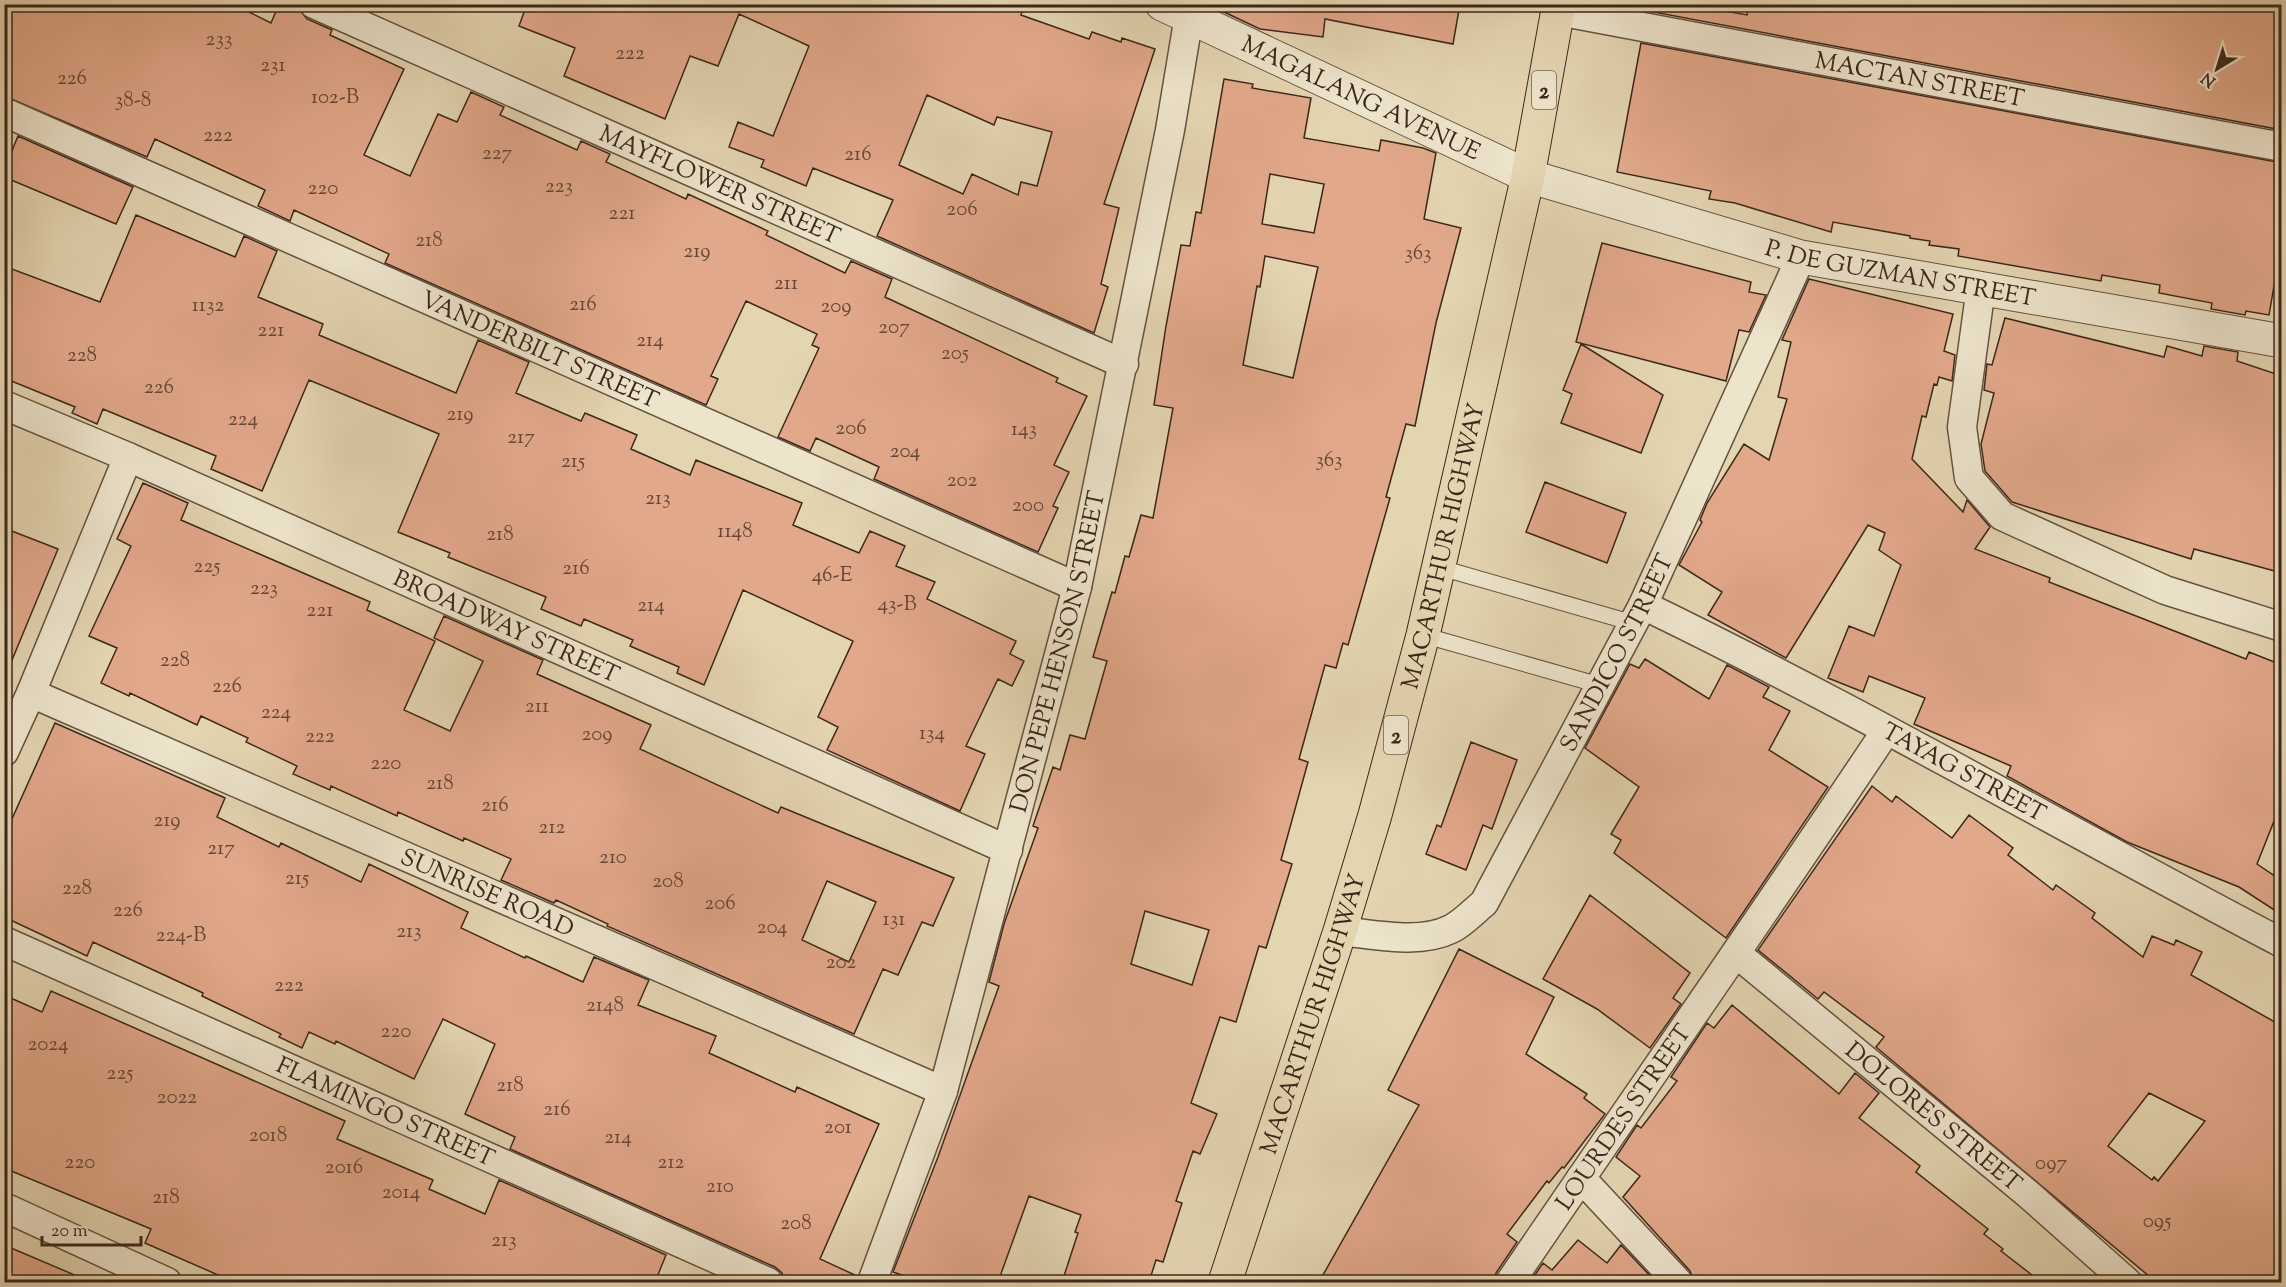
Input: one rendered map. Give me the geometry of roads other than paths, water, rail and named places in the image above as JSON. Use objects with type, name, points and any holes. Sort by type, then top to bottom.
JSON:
[{"type":"highway","name":"MACARTHUR HIGHWAY","points":[[1225,1282],[1340,931],[1375,815],[1423,635],[1528,176],[1559,8]]},
{"type":"street","name":"MAYFLOWER STREET","points":[[314,4],[1124,364]]},
{"type":"street","name":"MACTAN STREET","points":[[1559,8],[2282,147]]},
{"type":"street","name":"DON PEPE HENSON STREET","points":[[872,1282],[943,1090],[1077,587],[1170,130],[1181,9]]},
{"type":"street","name":"MAGALANG AVENUE","points":[[1181,9],[1528,176]]},
{"type":"street","name":"VANDERBILT STREET","points":[[4,112],[1077,587]]},
{"type":"street","name":"P. DE GUZMAN STREET","points":[[1528,176],[1801,257],[2282,341]]},
{"type":"street","name":"SANDICO STREET","points":[[1340,931],[1408,937],[1426,936],[1451,929],[1484,903],[1638,614],[1801,257]]},
{"type":"street","points":[[1982,287],[1962,427],[1969,478],[2002,516],[2165,590],[2282,627]]},
{"type":"street","name":"BROADWAY STREET","points":[[4,405],[128,457],[1008,850]]},
{"type":"street","points":[[4,752],[32,693],[128,457]]},
{"type":"street","name":"TAYAG STREET","points":[[1638,614],[1766,665],[2282,943]]},
{"type":"street","name":"SUNRISE ROAD","points":[[32,693],[943,1090]]},
{"type":"street","name":"LOURDES STREET","points":[[1510,1282],[1737,954],[1886,731]]},
{"type":"street","name":"FLAMINGO STREET","points":[[4,940],[768,1282]]},
{"type":"street","name":"DOLORES STREET","points":[[1737,954],[2028,1194],[2127,1282]]},
{"type":"street","points":[[1581,1178],[1678,1282]]},
{"type":"street","points":[[4,1208],[167,1282]]},
{"type":"lane","points":[[1438,567],[1638,614]]},
{"type":"lane","points":[[1423,635],[1599,685]]}]
